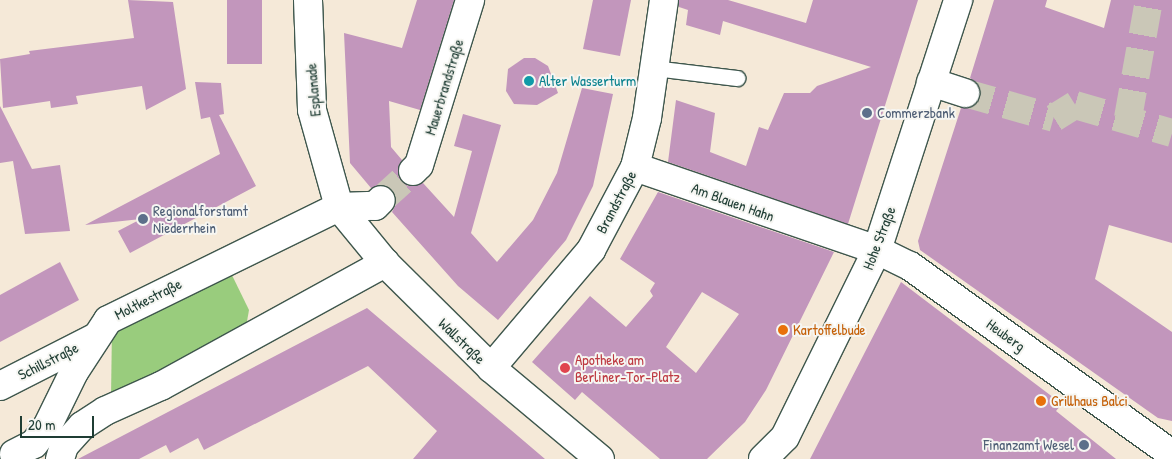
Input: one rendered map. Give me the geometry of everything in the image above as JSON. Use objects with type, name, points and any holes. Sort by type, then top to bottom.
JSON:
[{"type":"street","name":"Esplanade","points":[[308,0],[312,110],[339,207]]},
{"type":"street","name":"Mauerbrandstraße","points":[[412,171],[420,165],[470,0]]},
{"type":"street","name":"Brandstraße","points":[[491,368],[591,250],[635,167],[654,68],[664,0]]},
{"type":"street","name":"Hohe Straße","points":[[763,459],[784,437],[877,250],[958,0]]},
{"type":"street","points":[[931,82],[966,92]]},
{"type":"street","name":"Am Blauen Hahn","points":[[635,167],[830,237]]},
{"type":"street","points":[[339,207],[375,206],[381,200]]},
{"type":"street","name":"Wallstraße","points":[[339,207],[385,264],[491,368],[600,459]]},
{"type":"street","name":"Moltkestraße","points":[[15,456],[34,444],[48,427],[97,336],[108,320],[339,207]]},
{"type":"street","name":"Heuberg","points":[[830,237],[877,250],[910,266],[1172,454]]},
{"type":"street","points":[[60,459],[64,446],[82,426],[104,411],[161,386],[385,264]]},
{"type":"street","name":"Schillstraße","points":[[0,386],[97,336]]},
{"type":"lane","points":[[654,68],[737,78]]},
{"type":"green space","points":[[228,267],[249,310],[246,327],[111,398],[112,327]]},
{"type":"building","points":[[128,0],[173,2],[186,89],[146,110],[142,86],[76,96],[78,104],[51,108],[50,101],[3,108],[0,59],[30,54],[29,51],[134,38]]},
{"type":"building","points":[[227,0],[262,0],[262,64],[227,64]]},
{"type":"building","points":[[417,0],[454,0],[420,110],[389,101],[391,147],[402,160],[398,176],[408,186],[423,183],[454,217],[472,151],[454,146],[463,114],[501,125],[471,233],[497,262],[533,220],[557,173],[582,88],[613,94],[593,186],[566,240],[498,320],[458,286],[392,212],[396,204],[392,189],[385,185],[371,188],[350,163],[344,33],[402,48]]},
{"type":"building","points":[[593,0],[631,0],[620,56],[583,49]]},
{"type":"building","points":[[679,0],[728,0],[806,23],[813,0],[918,0],[848,224],[668,162],[676,100],[715,113],[710,152],[746,166],[759,127],[768,130],[784,93],[810,93],[817,86],[871,67],[723,21],[720,35],[686,25],[688,10],[679,7]]},
{"type":"building","points":[[994,0],[1047,0],[1045,7],[1104,28],[1111,0],[1172,0],[1172,243],[1109,225],[1095,279],[1172,332],[1172,421],[1158,418],[920,250],[918,241],[961,108],[975,105],[980,97],[977,83],[970,78]]},
{"type":"building","name":"Alter Wasserturm","points":[[524,58],[535,58],[548,66],[558,93],[537,105],[514,104],[506,91],[508,69]]},
{"type":"building","points":[[195,82],[221,83],[224,114],[219,115],[256,186],[130,253],[118,231],[141,219],[85,225],[220,154],[210,117],[201,119]]},
{"type":"building","points":[[0,106],[32,169],[60,165],[70,231],[25,234],[13,161],[0,163]]},
{"type":"building","points":[[658,192],[834,252],[766,390],[745,422],[707,459],[660,459],[582,392],[575,400],[532,362],[590,296],[626,327],[653,296],[650,291],[655,283],[620,259]],"holes":[[[702,292],[739,314],[696,373],[666,347]]]},
{"type":"building","points":[[60,262],[79,300],[0,342],[0,295]]},
{"type":"building","points":[[901,282],[1062,404],[1056,411],[1116,459],[810,459]]},
{"type":"building","points":[[367,308],[545,459],[413,459],[437,431],[368,366],[204,450],[198,438],[170,453],[166,445],[139,459],[78,459]]},
{"type":"tunnel","points":[[1128,118],[1149,0]]},
{"type":"tunnel","points":[[965,93],[1054,118],[1075,105],[1172,133]]},
{"type":"tunnel","points":[[381,200],[413,171]]},
{"type":"place","name":"Alter Wasserturm","points":[[529,81]]},
{"type":"place","name":"Commerzbank","points":[[867,113]]},
{"type":"place","name":"Regionalforstamt Niederrhein","points":[[143,219]]},
{"type":"place","name":"Kartoffelbude","points":[[783,330]]},
{"type":"place","name":"Apotheke am Berliner-Tor-Platz","points":[[565,368]]},
{"type":"place","name":"Grillhaus Balci","points":[[1041,401]]},
{"type":"place","name":"Finanzamt Wesel","points":[[1084,445]]}]
